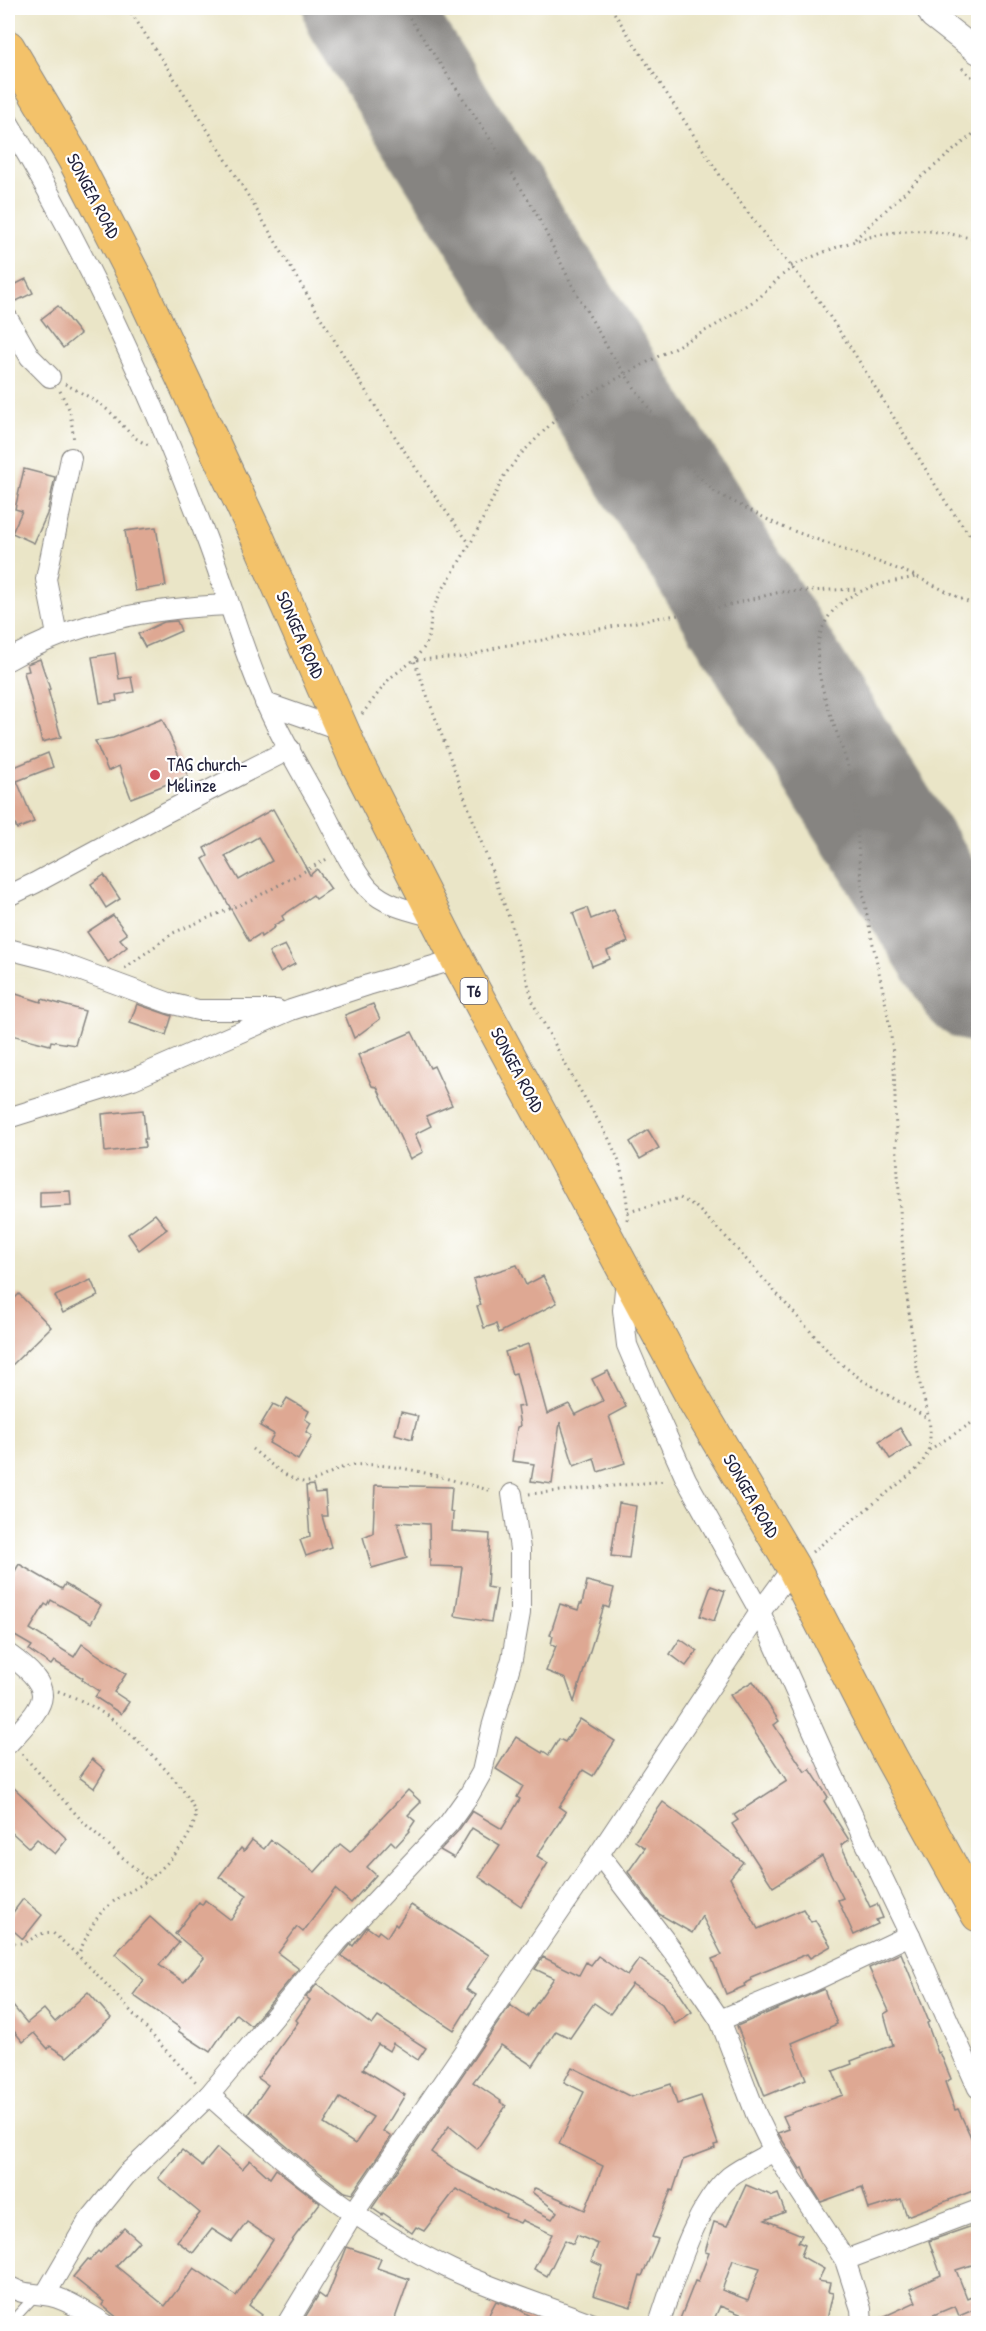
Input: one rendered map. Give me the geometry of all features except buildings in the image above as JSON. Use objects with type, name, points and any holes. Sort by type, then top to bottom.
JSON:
[{"type":"highway","name":"SONGEA ROAD","points":[[8,47],[73,157],[139,285],[234,487],[342,730],[435,917],[694,1400],[793,1568],[890,1756],[978,1915]]},
{"type":"street","points":[[928,8],[932,16],[978,52]]},
{"type":"street","points":[[8,122],[91,272],[172,453],[207,540],[265,702],[290,749],[367,887],[382,899],[401,908],[435,917]]},
{"type":"street","points":[[8,319],[30,357],[50,377]]},
{"type":"street","points":[[57,635],[46,579],[71,458]]},
{"type":"street","points":[[8,660],[57,635],[92,624],[129,615],[170,609],[229,604]]},
{"type":"street","points":[[265,702],[342,730]]},
{"type":"street","points":[[8,896],[290,749]]},
{"type":"street","points":[[8,949],[55,961],[169,1003],[198,1010],[236,1012],[291,1010]]},
{"type":"street","points":[[8,1118],[133,1079],[291,1010],[457,959]]},
{"type":"street","points":[[627,1276],[623,1310],[627,1345],[686,1479],[760,1612],[834,1777],[910,1935],[978,2088]]},
{"type":"street","points":[[40,2295],[87,2223],[126,2175],[209,2095],[337,1942],[449,1823],[469,1796],[482,1772],[492,1727],[512,1659],[520,1613],[520,1549],[512,1494]]},
{"type":"street","points":[[287,2324],[353,2214],[599,1854],[760,1612],[793,1568]]},
{"type":"street","points":[[8,1654],[33,1673],[42,1687],[40,1706],[9,1742]]},
{"type":"street","points":[[599,1854],[678,1958],[720,2020],[756,2114],[774,2151],[845,2260],[861,2309],[862,2324]]},
{"type":"street","points":[[720,2020],[811,1982],[910,1935]]},
{"type":"street","points":[[209,2095],[279,2157],[353,2214],[453,2270],[593,2324]]},
{"type":"street","points":[[659,2324],[688,2243],[707,2203],[729,2177],[774,2151]]},
{"type":"street","points":[[845,2260],[978,2210]]},
{"type":"street","points":[[8,2286],[21,2293],[40,2295],[68,2304],[105,2324]]},
{"type":"lane","points":[[9,2324],[40,2295]]},
{"type":"path","points":[[128,8],[217,145],[365,390],[470,544]]},
{"type":"path","points":[[403,8],[534,209],[610,352],[690,468],[715,492],[780,526],[916,577],[978,607]]},
{"type":"path","points":[[611,8],[719,174],[773,246],[820,302],[854,352],[949,507],[978,546]]},
{"type":"path","points":[[854,240],[920,178],[978,130]]},
{"type":"path","points":[[342,730],[365,712],[390,678],[414,660],[426,645],[432,613],[440,594],[470,544],[504,476],[519,456],[572,403],[678,347],[743,308],[760,297],[792,267],[854,240],[866,236],[910,230],[978,239]]},
{"type":"path","points":[[50,377],[92,399],[113,414],[138,441],[172,453]]},
{"type":"path","points":[[50,377],[64,396],[70,411],[74,442],[71,458]]},
{"type":"path","points":[[414,660],[466,657],[502,646],[705,611],[780,592],[861,589],[916,577]]},
{"type":"path","points":[[793,1568],[915,1471],[925,1461],[931,1434],[920,1383],[906,1281],[900,1212],[893,1053],[862,889],[852,782],[843,748],[822,692],[818,651],[822,629],[834,610],[861,589]]},
{"type":"path","points":[[414,660],[510,920],[534,1005],[570,1074],[614,1149],[625,1187],[628,1212],[626,1223]]},
{"type":"path","points":[[99,979],[122,970],[173,933],[253,899],[344,849]]},
{"type":"path","points":[[628,1212],[680,1198],[694,1206],[727,1238],[836,1360],[862,1380],[929,1419]]},
{"type":"path","points":[[929,1450],[978,1419]]},
{"type":"path","points":[[252,1449],[294,1479],[307,1482],[333,1470],[352,1465],[372,1465],[418,1471],[512,1494],[566,1492],[686,1479]]},
{"type":"path","points":[[42,1687],[80,1700],[107,1715],[139,1740],[180,1786],[196,1814],[191,1831],[168,1862],[148,1880],[108,1906],[95,1922],[78,1955]]},
{"type":"path","points":[[9,1742],[84,1823],[148,1880]]},
{"type":"path","points":[[8,1941],[21,1944],[50,1932],[78,1955],[116,1994],[154,2039],[209,2095]]},
{"type":"path","points":[[8,2037],[12,2049],[8,2062]]},
{"type":"runway","points":[[365,8],[978,981]]},
{"type":"place","name":"TAG church- Melinze","points":[[155,775]]}]
